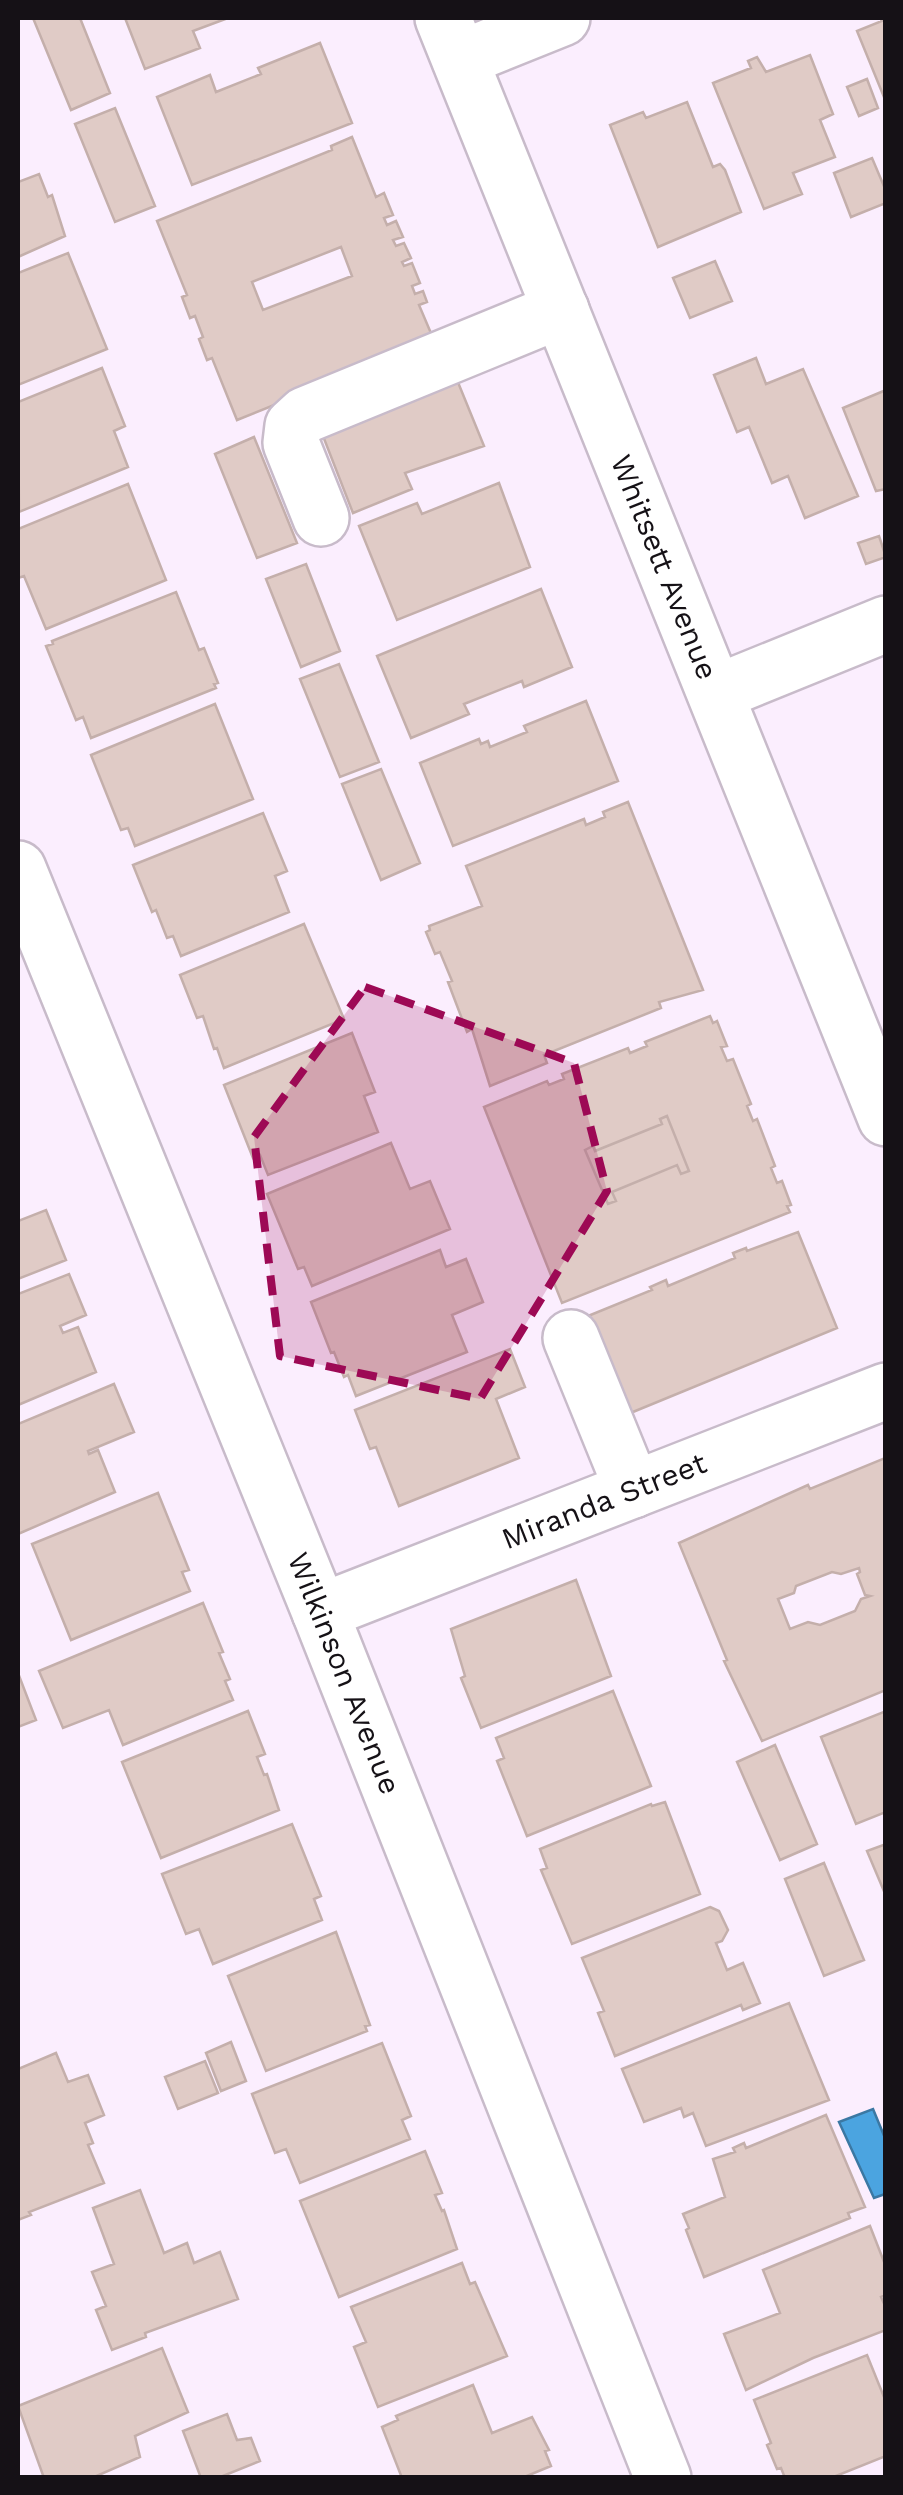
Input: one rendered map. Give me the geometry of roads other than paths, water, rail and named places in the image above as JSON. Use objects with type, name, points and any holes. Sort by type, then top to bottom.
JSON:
[{"type":"street","points":[[451,38],[562,18]]},
{"type":"street","name":"Whitsett Avenue","points":[[451,38],[886,1118]]},
{"type":"street","points":[[320,518],[292,443],[292,426],[305,415],[561,310]]},
{"type":"street","points":[[716,693],[886,624]]},
{"type":"street","name":"Wilkinson Avenue","points":[[18,869],[320,1612],[663,2478]]},
{"type":"street","points":[[570,1338],[633,1490]]},
{"type":"street","name":"Miranda Street","points":[[320,1612],[886,1391]]},
{"type":"water","points":[[873,2109],[885,2138],[885,2194],[874,2198],[839,2122]]}]
